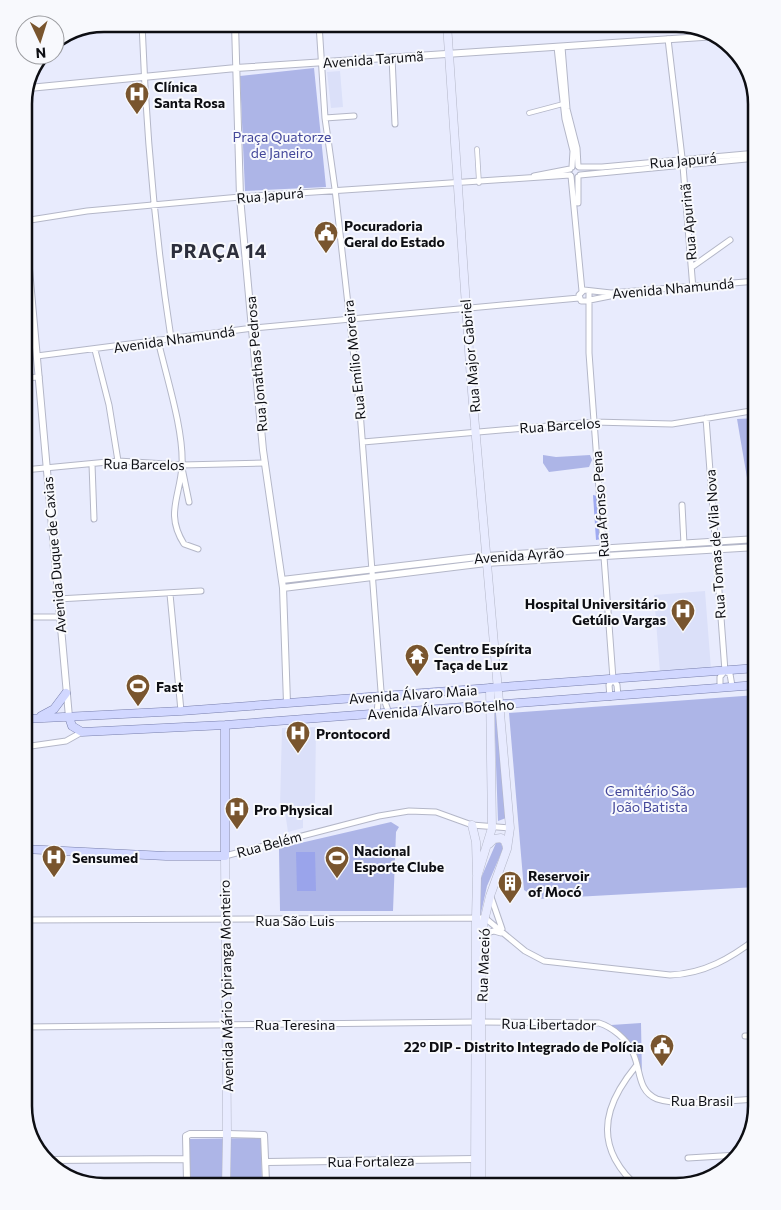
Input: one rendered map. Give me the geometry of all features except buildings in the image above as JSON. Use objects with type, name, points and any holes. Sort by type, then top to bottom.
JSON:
[{"type":"main road","name":"Rua Major Gabriel","points":[[447,33],[494,688]]},
{"type":"main road","name":"Avenida Álvaro Maia","points":[[32,718],[181,711],[748,669]]},
{"type":"main road","points":[[732,686],[748,685]]},
{"type":"main road","name":"Avenida Álvaro Botelho","points":[[82,732],[225,725],[495,706],[732,686]]},
{"type":"main road","name":"Rua Maceió","points":[[475,1178],[481,934],[490,896],[507,849],[510,828],[494,688]]},
{"type":"main road","points":[[36,718],[54,709],[66,693]]},
{"type":"main road","name":"Rua Maceió","points":[[481,1178],[476,918],[477,877],[489,845],[492,828],[495,706]]},
{"type":"main road","points":[[69,717],[72,726],[82,732]]},
{"type":"main road","name":"Avenida Mário Ypiranga Monteiro","points":[[225,725],[224,920],[228,1134],[226,1177]]},
{"type":"main road","points":[[472,825],[476,842],[477,877]]},
{"type":"main road","points":[[489,845],[494,839],[501,838],[505,841],[507,849]]},
{"type":"main road","name":"Rua Belém","points":[[32,850],[166,856],[225,856]]},
{"type":"street","points":[[142,32],[144,76],[159,260],[171,338]]},
{"type":"street","name":"Rua Jonathas Pedrosa","points":[[235,32],[240,197],[265,463],[283,588],[287,703]]},
{"type":"street","name":"Rua Emílio Moreira","points":[[319,32],[325,118],[335,190],[363,442],[381,696],[378,702],[377,714]]},
{"type":"street","name":"Avenida Tarumã","points":[[35,87],[236,68],[703,37]]},
{"type":"street","name":"Rua Apurinã","points":[[668,40],[683,163],[693,288]]},
{"type":"street","points":[[559,47],[562,104],[568,125]]},
{"type":"street","points":[[559,47],[573,151],[574,167],[571,176],[586,291],[581,300]]},
{"type":"street","points":[[392,57],[395,124]]},
{"type":"street","points":[[529,113],[562,104]]},
{"type":"street","points":[[325,118],[354,116]]},
{"type":"street","points":[[477,149],[479,183]]},
{"type":"street","name":"Rua Japurá","points":[[33,220],[87,211],[240,197],[579,176],[748,154]]},
{"type":"street","name":"Rua Japurá","points":[[516,179],[574,167],[748,159]]},
{"type":"street","points":[[574,167],[579,176],[578,208],[582,265]]},
{"type":"street","points":[[692,267],[730,240]]},
{"type":"street","name":"Avenida Nhamundá","points":[[586,291],[611,293],[748,284]]},
{"type":"street","name":"Avenida Nhamundá","points":[[37,356],[95,350],[171,338],[348,318],[466,307],[589,300],[693,288]]},
{"type":"street","name":"Rua Afonso Pena","points":[[586,291],[589,300],[588,329],[613,679],[617,684],[618,696]]},
{"type":"street","name":"Rua Afonso Pena","points":[[581,300],[588,329]]},
{"type":"street","name":"Avenida Duque de Caxias","points":[[33,322],[69,717]]},
{"type":"street","points":[[158,340],[175,415],[189,502]]},
{"type":"street","points":[[95,350],[109,405],[118,461]]},
{"type":"street","points":[[33,377],[39,377]]},
{"type":"street","name":"Rua Barcelos","points":[[363,442],[594,422],[659,425],[748,411]]},
{"type":"street","name":"Rua Tomas de Vila Nova","points":[[706,418],[725,670],[720,677],[720,687]]},
{"type":"street","name":"Rua Barcelos","points":[[33,469],[118,461],[182,465],[265,463]]},
{"type":"street","points":[[92,464],[94,519]]},
{"type":"street","points":[[182,465],[175,501],[174,525],[184,544],[198,549]]},
{"type":"street","points":[[682,505],[684,544]]},
{"type":"street","name":"Avenida Ayrão","points":[[283,588],[440,564],[486,559],[715,546],[748,541]]},
{"type":"street","name":"Avenida Ayrão","points":[[604,553],[684,544],[748,547]]},
{"type":"street","name":"Avenida Ayrão","points":[[282,580],[372,574]]},
{"type":"street","points":[[58,599],[201,591]]},
{"type":"street","points":[[170,594],[181,711]]},
{"type":"street","points":[[32,617],[60,617]]},
{"type":"street","name":"Rua Tomas de Vila Nova","points":[[725,670],[730,674],[732,686]]},
{"type":"street","name":"Rua Afonso Pena","points":[[610,697],[609,685],[613,679]]},
{"type":"street","name":"Rua Emílio Moreira","points":[[381,696],[387,704],[389,713]]},
{"type":"street","points":[[32,746],[66,741],[82,732]]},
{"type":"street","name":"Rua Belém","points":[[225,856],[394,813],[436,812],[472,825],[510,828]]},
{"type":"street","points":[[490,896],[497,921],[506,935]]},
{"type":"street","points":[[485,918],[525,951],[544,961],[670,975],[686,974],[709,968],[733,956],[748,945]]},
{"type":"street","name":"Rua São Luis","points":[[32,920],[485,918]]},
{"type":"street","points":[[481,934],[494,931],[506,935]]},
{"type":"street","name":"Rua Teresina","points":[[32,1027],[479,1022]]},
{"type":"street","name":"Rua Libertador","points":[[479,1022],[599,1023],[609,1027],[627,1043],[634,1053],[636,1066]]},
{"type":"street","points":[[628,1178],[612,1152],[606,1124],[615,1098],[636,1066]]},
{"type":"street","name":"Rua Brasil","points":[[636,1066],[645,1090],[657,1099],[683,1102],[748,1099]]},
{"type":"street","points":[[187,1177],[185,1138],[188,1135],[228,1134],[264,1135],[267,1177]]},
{"type":"street","points":[[688,1158],[729,1155]]},
{"type":"street","points":[[57,1160],[186,1159]]},
{"type":"street","name":"Rua Fortaleza","points":[[267,1162],[475,1159]]},
{"type":"shaded area","points":[[340,71],[343,107],[331,108],[327,72]]},
{"type":"shaded area","points":[[593,495],[597,496],[601,539],[596,540]]},
{"type":"shaded area","name":"Hospital Universitário Getúlio Vargas","points":[[705,591],[711,669],[660,673],[654,595]]},
{"type":"shaded area","name":"Prontocord","points":[[316,727],[315,805],[303,806],[303,828],[288,832],[285,812],[280,807],[282,728]]},
{"type":"shaded area","points":[[296,852],[315,852],[316,891],[297,891]]},
{"type":"green space","name":"Praça Quatorze de Janeiro","points":[[314,68],[326,187],[245,191],[240,76]]},
{"type":"green space","points":[[748,418],[748,484],[737,419]]},
{"type":"green space","points":[[543,455],[556,457],[590,455],[592,460],[589,467],[549,472],[543,463]]},
{"type":"green space","name":"Cemitério São João Batista","points":[[748,696],[748,887],[538,899],[524,890],[509,713]]},
{"type":"green space","points":[[494,708],[497,708],[506,818],[498,821]]},
{"type":"green space","name":"Nacional Esporte Clube","points":[[391,822],[399,827],[396,832],[393,911],[280,911],[279,848]]},
{"type":"green space","points":[[496,843],[501,843],[503,849],[487,886],[477,931],[481,878]]},
{"type":"green space","points":[[641,1023],[642,1076],[633,1047],[611,1025]]},
{"type":"green space","points":[[261,1138],[262,1177],[190,1177],[189,1139]]},
{"type":"place","name":"Clínica Santa Rosa","points":[[137,115]]},
{"type":"place","name":"Pocuradoria Geral do Estado","points":[[326,254]]},
{"type":"place","name":"Hospital Universitário Getúlio Vargas","points":[[683,632]]},
{"type":"place","name":"Centro Espírita Taça de Luz","points":[[417,677]]},
{"type":"place","name":"Fast","points":[[138,707]]},
{"type":"place","name":"Prontocord","points":[[298,754]]},
{"type":"place","name":"Pro Physical","points":[[237,830]]},
{"type":"place","name":"Sensumed","points":[[54,878]]},
{"type":"place","name":"Nacional Esporte Clube","points":[[337,879]]},
{"type":"place","name":"Reservoir of Mocó","points":[[510,904]]},
{"type":"place","name":"22º DIP - Distrito Integrado de Polícia","points":[[662,1067]]},
{"type":"district","name":"PRAÇA 14","points":[[219,250]]}]
